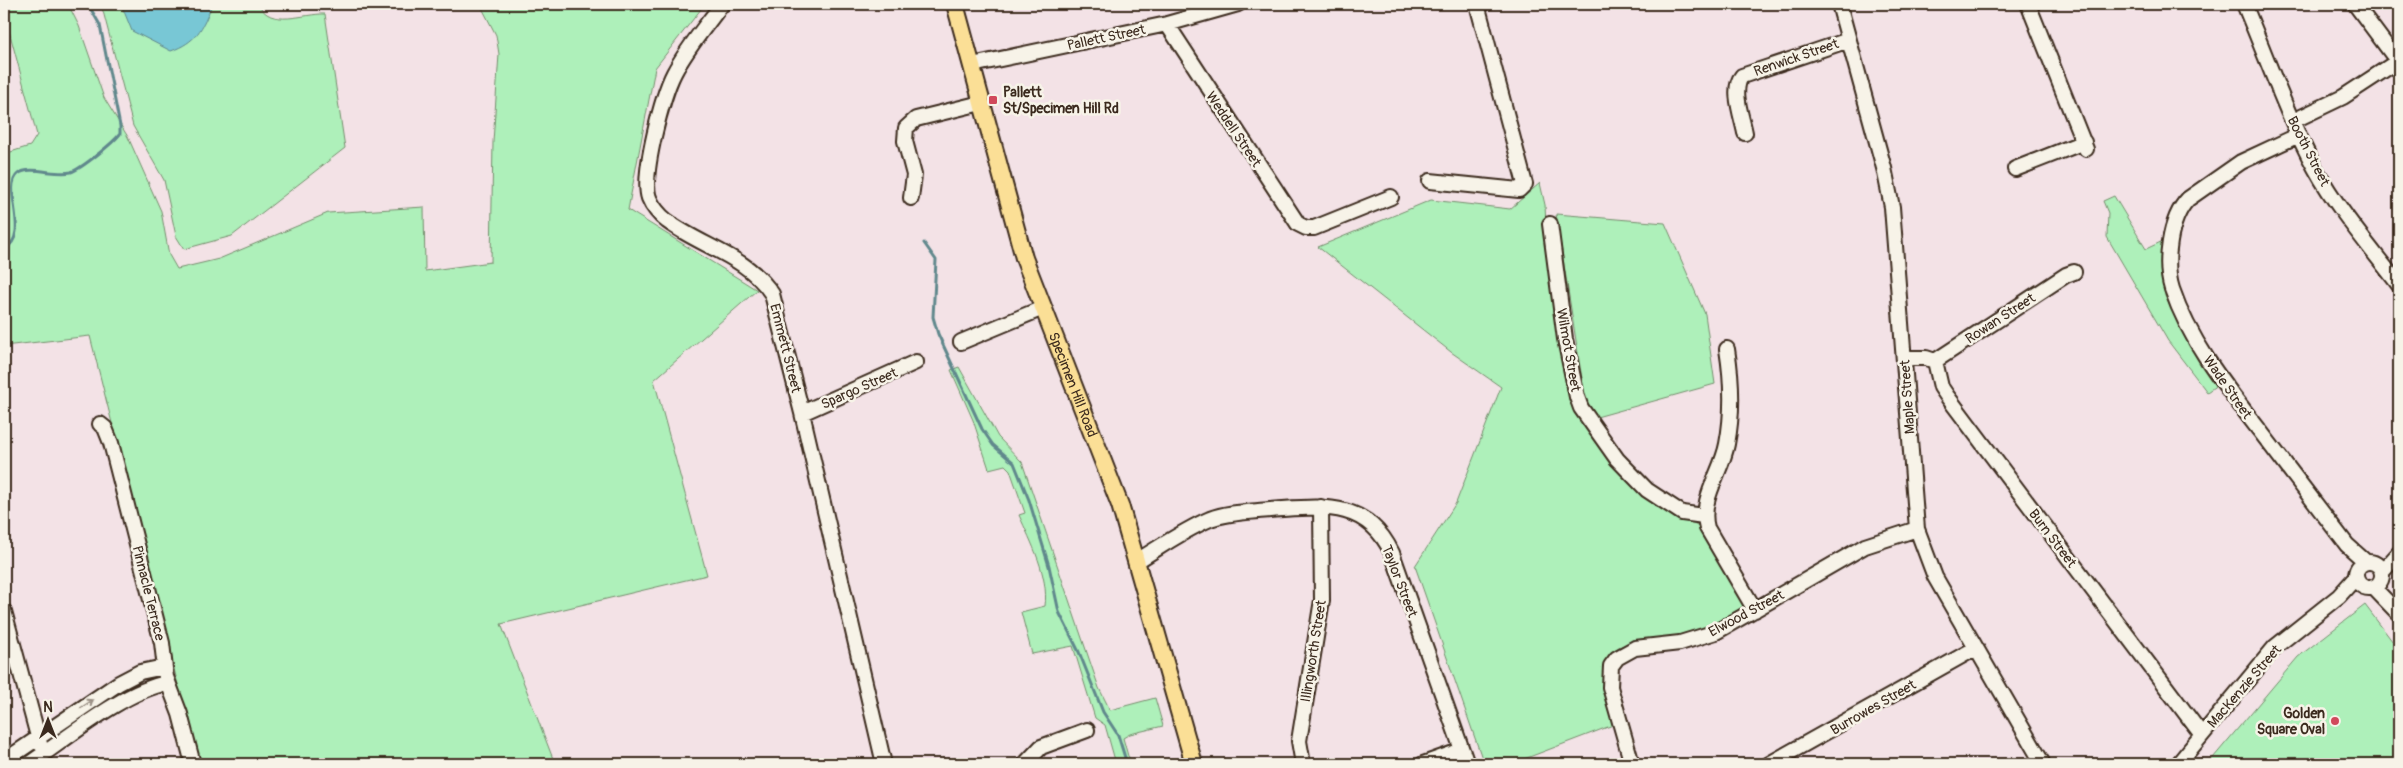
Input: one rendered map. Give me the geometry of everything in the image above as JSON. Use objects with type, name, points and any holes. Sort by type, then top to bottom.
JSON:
[{"type":"main road","name":"Specimen Hill Road","points":[[955,4],[1016,231],[1114,488],[1137,561],[1194,764]]},
{"type":"street","name":"Emmett Street","points":[[722,4],[674,74],[649,159],[646,181],[649,197],[655,209],[667,221],[749,267],[763,280],[772,294],[778,312],[884,764]]},
{"type":"street","name":"Pallett Street","points":[[972,65],[1167,24],[1238,4]]},
{"type":"street","points":[[1430,181],[1519,190],[1524,187],[1525,181],[1477,4]]},
{"type":"street","name":"Maple Street","points":[[1839,4],[1890,195],[1917,529],[1928,564],[2043,764]]},
{"type":"street","points":[[2015,169],[2085,145],[2028,4]]},
{"type":"street","name":"Booth Street","points":[[2244,4],[2299,135],[2326,186],[2399,285]]},
{"type":"street","points":[[2293,121],[2343,97],[2399,62],[2355,4]]},
{"type":"street","name":"Weddell Street","points":[[1167,24],[1298,224],[1306,228],[1314,228],[1391,197]]},
{"type":"street","name":"Renwick Street","points":[[1745,132],[1737,90],[1742,76],[1849,40]]},
{"type":"street","points":[[911,198],[914,175],[904,134],[909,123],[916,119],[981,103]]},
{"type":"street","name":"Wade Street","points":[[2299,135],[2241,162],[2181,206],[2172,233],[2170,279],[2177,300],[2196,339],[2232,394],[2396,609]]},
{"type":"street","name":"Wilmot Street","points":[[1550,224],[1565,339],[1576,396],[1581,408],[1618,459],[1648,490],[1682,513],[1704,516]]},
{"type":"street","name":"Rowan Street","points":[[1935,361],[2069,270]]},
{"type":"street","points":[[961,342],[1044,308]]},
{"type":"street","points":[[1727,349],[1732,385],[1729,436],[1725,454],[1706,503],[1704,516],[1707,528],[1755,610]]},
{"type":"street","points":[[1904,358],[1926,358],[1935,361]]},
{"type":"street","name":"Burn Street","points":[[1935,361],[1941,387],[1947,396],[2202,735]]},
{"type":"street","name":"Spargo Street","points":[[802,413],[916,362]]},
{"type":"street","name":"Pinnacle Terrace","points":[[100,424],[105,428],[111,443],[162,643],[164,667],[168,683],[180,714],[193,764]]},
{"type":"street","name":"Taylor Street","points":[[1137,561],[1199,525],[1220,516],[1320,507],[1334,507],[1355,515],[1376,529],[1388,545],[1467,764]]},
{"type":"street","name":"Illingworth Street","points":[[1303,764],[1299,741],[1322,600],[1320,507]]},
{"type":"street","name":"Elwood Street","points":[[1632,764],[1610,687],[1611,666],[1617,658],[1635,648],[1673,644],[1698,638],[1734,623],[1865,546],[1917,529]]},
{"type":"street","name":"MacKenzie Street","points":[[2178,764],[2275,647],[2339,596],[2398,554]]},
{"type":"street","points":[[4,611],[37,738],[46,752]]},
{"type":"street","name":"Burrowes Street","points":[[1769,764],[1976,648]]},
{"type":"street","points":[[4,761],[129,677],[164,667]]},
{"type":"street","points":[[29,764],[130,695],[168,683]]},
{"type":"street","points":[[1025,764],[1041,747],[1087,730]]},
{"type":"street","points":[[1423,764],[1462,750]]},
{"type":"green space","points":[[4,4],[68,4],[79,26],[104,98],[128,137],[161,211],[169,255],[177,269],[219,259],[328,213],[424,207],[425,271],[491,262],[493,142],[499,54],[496,35],[480,4],[705,4],[655,68],[628,210],[757,290],[654,380],[707,575],[501,624],[555,764],[198,764],[90,336],[4,346],[4,154],[30,146],[37,135],[4,12]]},
{"type":"green space","points":[[99,4],[259,4],[264,12],[279,18],[325,14],[345,148],[232,236],[184,249],[176,236],[164,180],[133,126],[103,11]]},
{"type":"green space","points":[[1540,183],[1545,205],[1546,226],[1583,421],[1664,510],[1703,529],[1743,604],[1743,609],[1719,623],[1685,636],[1626,644],[1611,653],[1606,661],[1604,683],[1613,725],[1511,764],[1484,764],[1415,566],[1456,503],[1501,387],[1451,352],[1318,247],[1431,200],[1510,209]]},
{"type":"green space","points":[[2114,196],[2146,249],[2165,240],[2165,296],[2185,338],[2217,385],[2207,392],[2168,341],[2107,237],[2108,213],[2103,201]]},
{"type":"green space","points":[[1556,214],[1665,223],[1705,314],[1715,384],[1593,418],[1586,404]]},
{"type":"green space","points":[[959,367],[998,437],[1022,462],[1099,688],[1110,710],[1155,698],[1163,726],[1130,734],[1123,738],[1128,756],[1134,764],[1116,764],[1105,725],[1095,718],[1073,646],[1032,654],[1021,612],[1045,606],[1046,595],[1042,571],[1019,515],[1025,513],[1010,470],[1005,465],[989,469],[973,420],[951,370]]},
{"type":"green space","name":"Golden Square Oval","points":[[2365,605],[2399,650],[2399,764],[2208,764],[2298,657]]},
{"type":"water","points":[[121,4],[212,4],[198,34],[187,43],[171,51],[132,31]]},
{"type":"waterway","points":[[4,249],[12,243],[16,234],[13,190],[14,181],[18,174],[29,170],[58,173],[71,172],[97,155],[120,134],[100,25],[88,4]]},
{"type":"waterway","points":[[924,243],[936,260],[933,317],[938,334],[982,429],[993,445],[1014,463],[1029,500],[1049,566],[1059,612],[1079,652],[1103,712],[1118,735],[1127,764]]},
{"type":"place","name":"Pallett St/Specimen Hill Rd","points":[[993,100]]},
{"type":"place","name":"Golden Square Oval","points":[[2335,721]]}]
